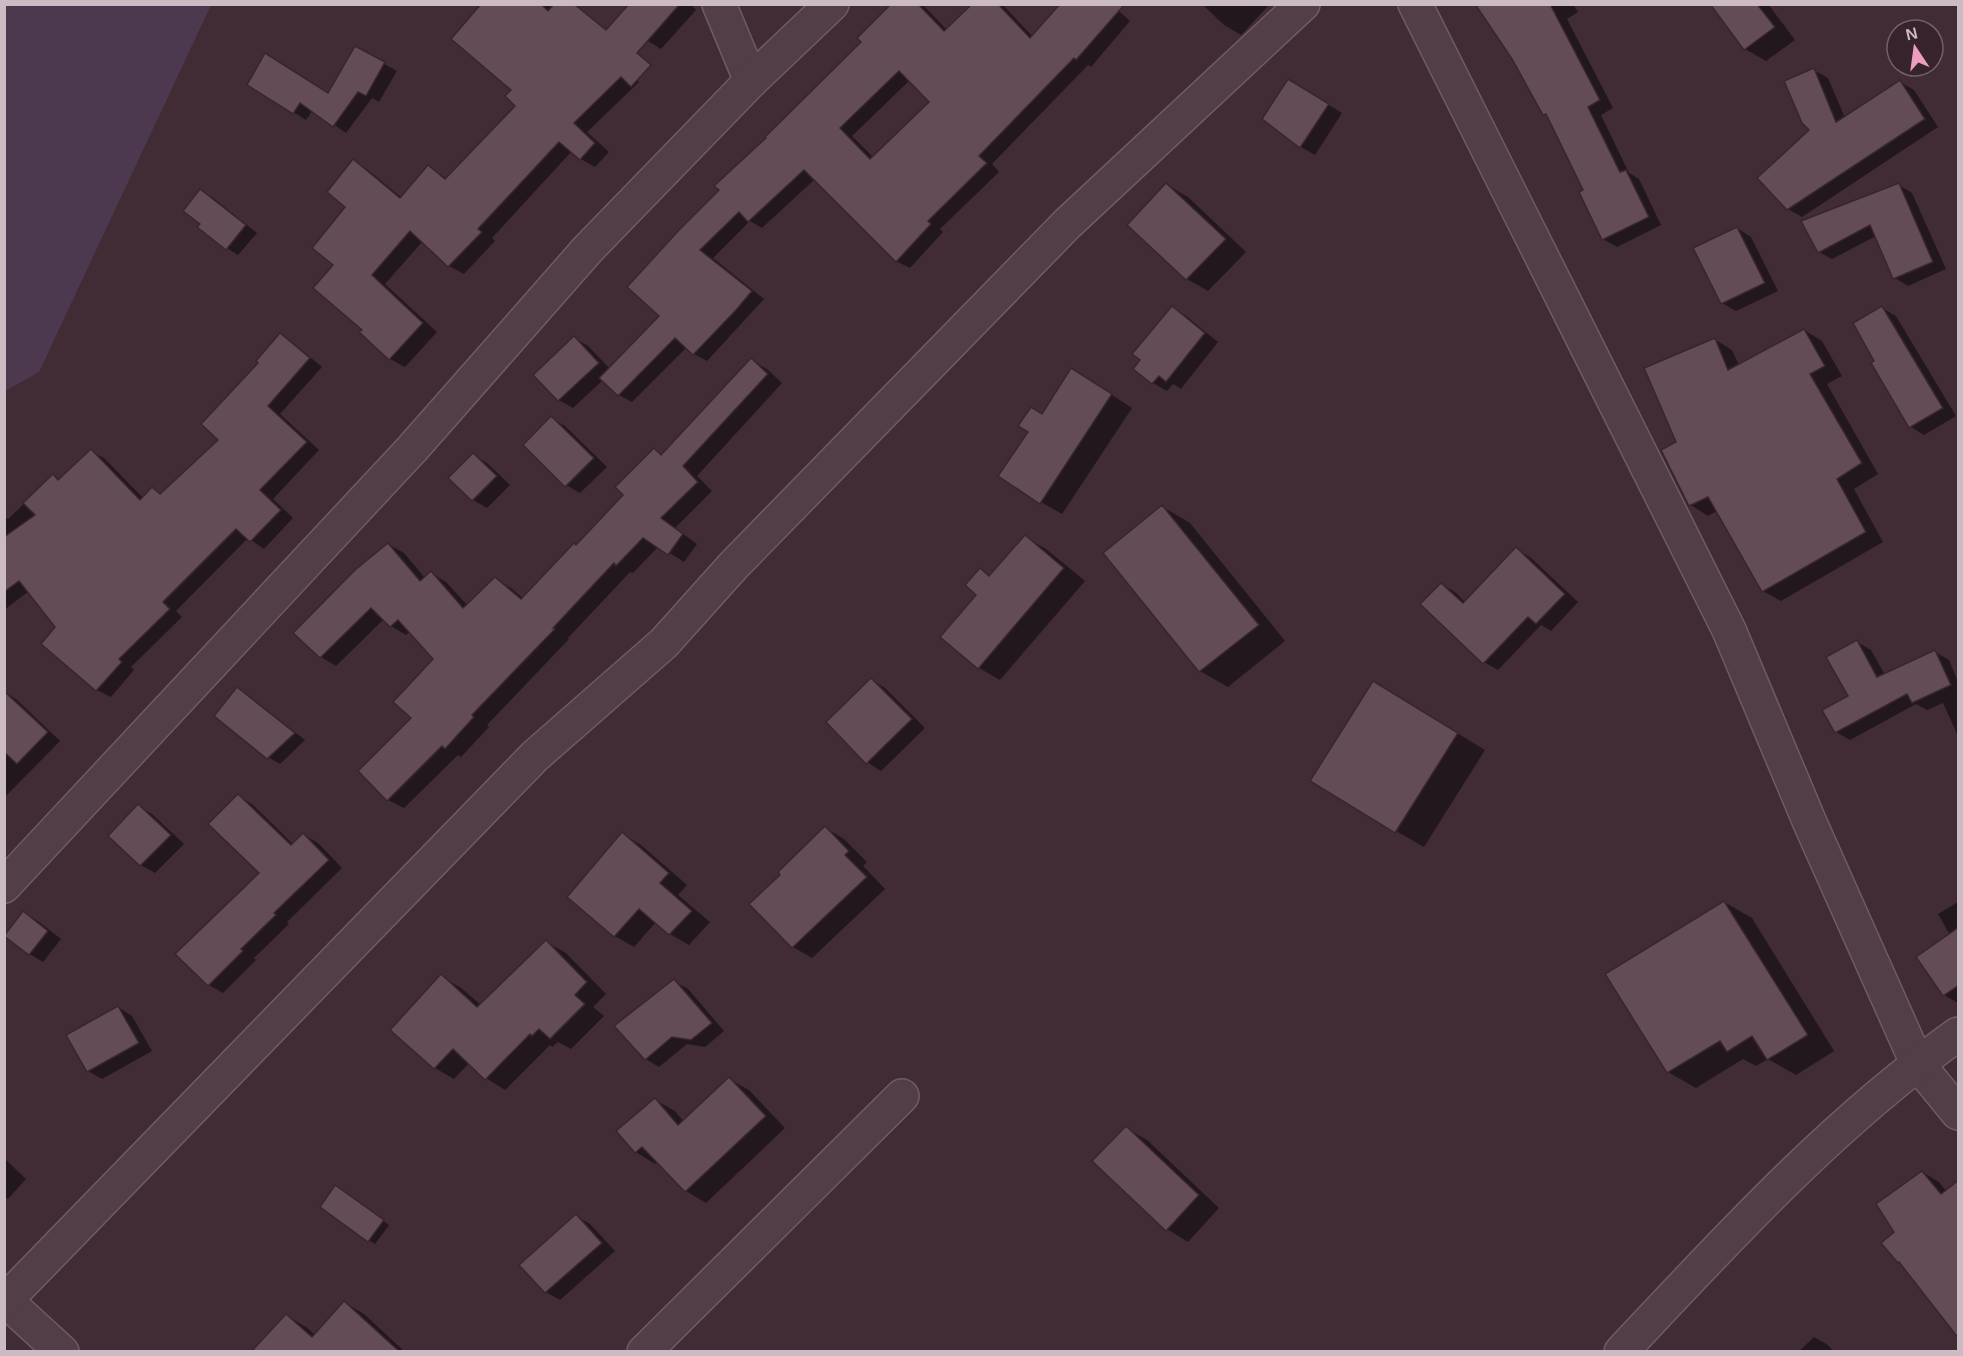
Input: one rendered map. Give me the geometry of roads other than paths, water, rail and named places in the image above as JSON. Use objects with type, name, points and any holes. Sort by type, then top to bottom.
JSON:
[{"type":"street","points":[[719,4],[751,81]]},
{"type":"street","points":[[4,886],[412,449],[588,249],[751,81],[832,4]]},
{"type":"street","points":[[62,1352],[5,1301],[535,756],[664,643],[734,565],[1067,224],[1303,4]]},
{"type":"street","points":[[1415,4],[1729,630],[1810,823],[1917,1063],[1959,1113]]},
{"type":"street","points":[[1622,1352],[1804,1162],[1850,1119],[1917,1063],[1959,1034]]},
{"type":"street","points":[[644,1352],[902,1096]]}]
